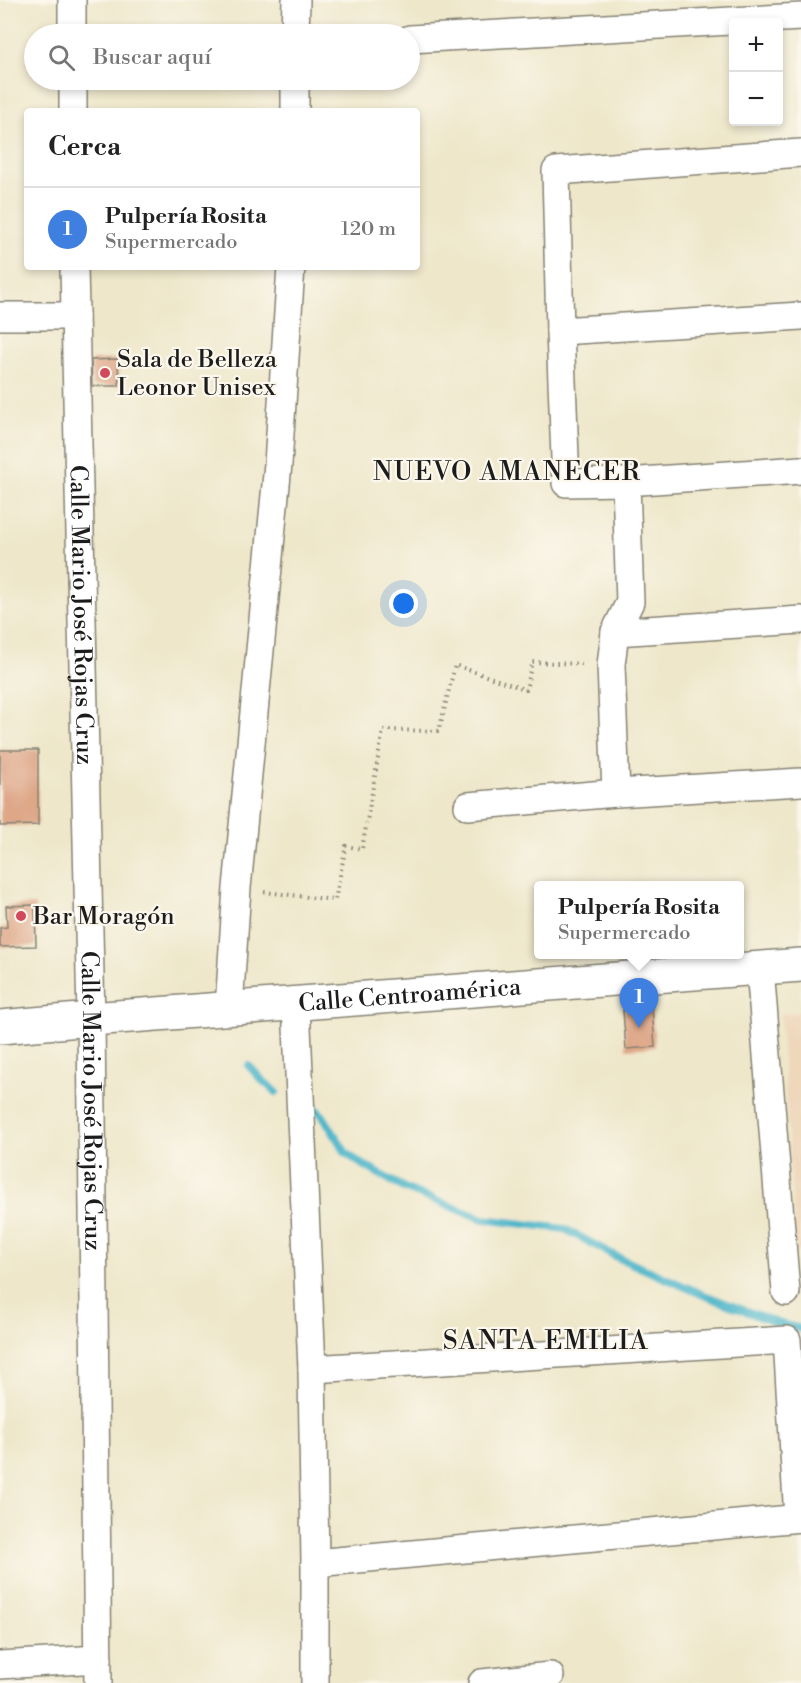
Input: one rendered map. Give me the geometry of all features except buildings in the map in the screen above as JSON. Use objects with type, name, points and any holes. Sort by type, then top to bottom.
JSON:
[{"type":"main road","name":"Calle Centroamérica","points":[[0,1027],[91,1018],[801,965]]},
{"type":"street","points":[[72,0],[72,24]]},
{"type":"street","points":[[296,0],[296,24]]},
{"type":"street","points":[[420,38],[801,17]]},
{"type":"street","points":[[73,90],[73,108]]},
{"type":"street","points":[[295,90],[295,108]]},
{"type":"street","points":[[801,153],[556,171],[566,483],[626,482],[801,470]]},
{"type":"street","name":"Calle Mario José Rojas Cruz","points":[[74,270],[91,1018],[98,1671]]},
{"type":"street","points":[[229,1008],[237,888],[278,464],[291,270]]},
{"type":"street","points":[[0,316],[75,316]]},
{"type":"street","points":[[560,331],[801,316]]},
{"type":"street","points":[[616,793],[610,665],[615,632],[630,602],[626,482]]},
{"type":"street","points":[[615,632],[801,620]]},
{"type":"street","points":[[468,806],[616,793],[801,782]]},
{"type":"street","points":[[760,968],[786,1292]]},
{"type":"street","points":[[296,1004],[312,1368],[315,1683]]},
{"type":"street","points":[[312,1368],[787,1340],[800,1518],[315,1563]]},
{"type":"street","points":[[0,1665],[98,1671]]},
{"type":"street","points":[[482,1683],[550,1676]]},
{"type":"path","points":[[237,888],[334,900],[346,846],[362,849],[383,730],[439,731],[455,665],[526,690],[532,662],[610,665]]},
{"type":"shaded area","points":[[801,1012],[801,1251],[796,1251],[780,1014]]},
{"type":"waterway","points":[[249,1066],[276,1092]]},
{"type":"waterway","points":[[308,1101],[323,1116],[346,1153],[406,1189],[483,1219],[565,1229],[617,1257],[704,1295],[780,1324],[801,1329]]},
{"type":"place","name":"Sala de Belleza Leonor Unisex","points":[[105,373]]},
{"type":"place","name":"Bar Moragón","points":[[21,916]]},
{"type":"place","name":"Pulpería Rosita","points":[[639,1028]]},
{"type":"district","name":"NUEVO AMANECER","points":[[507,471]]},
{"type":"district","name":"SANTA EMILIA","points":[[546,1340]]}]
